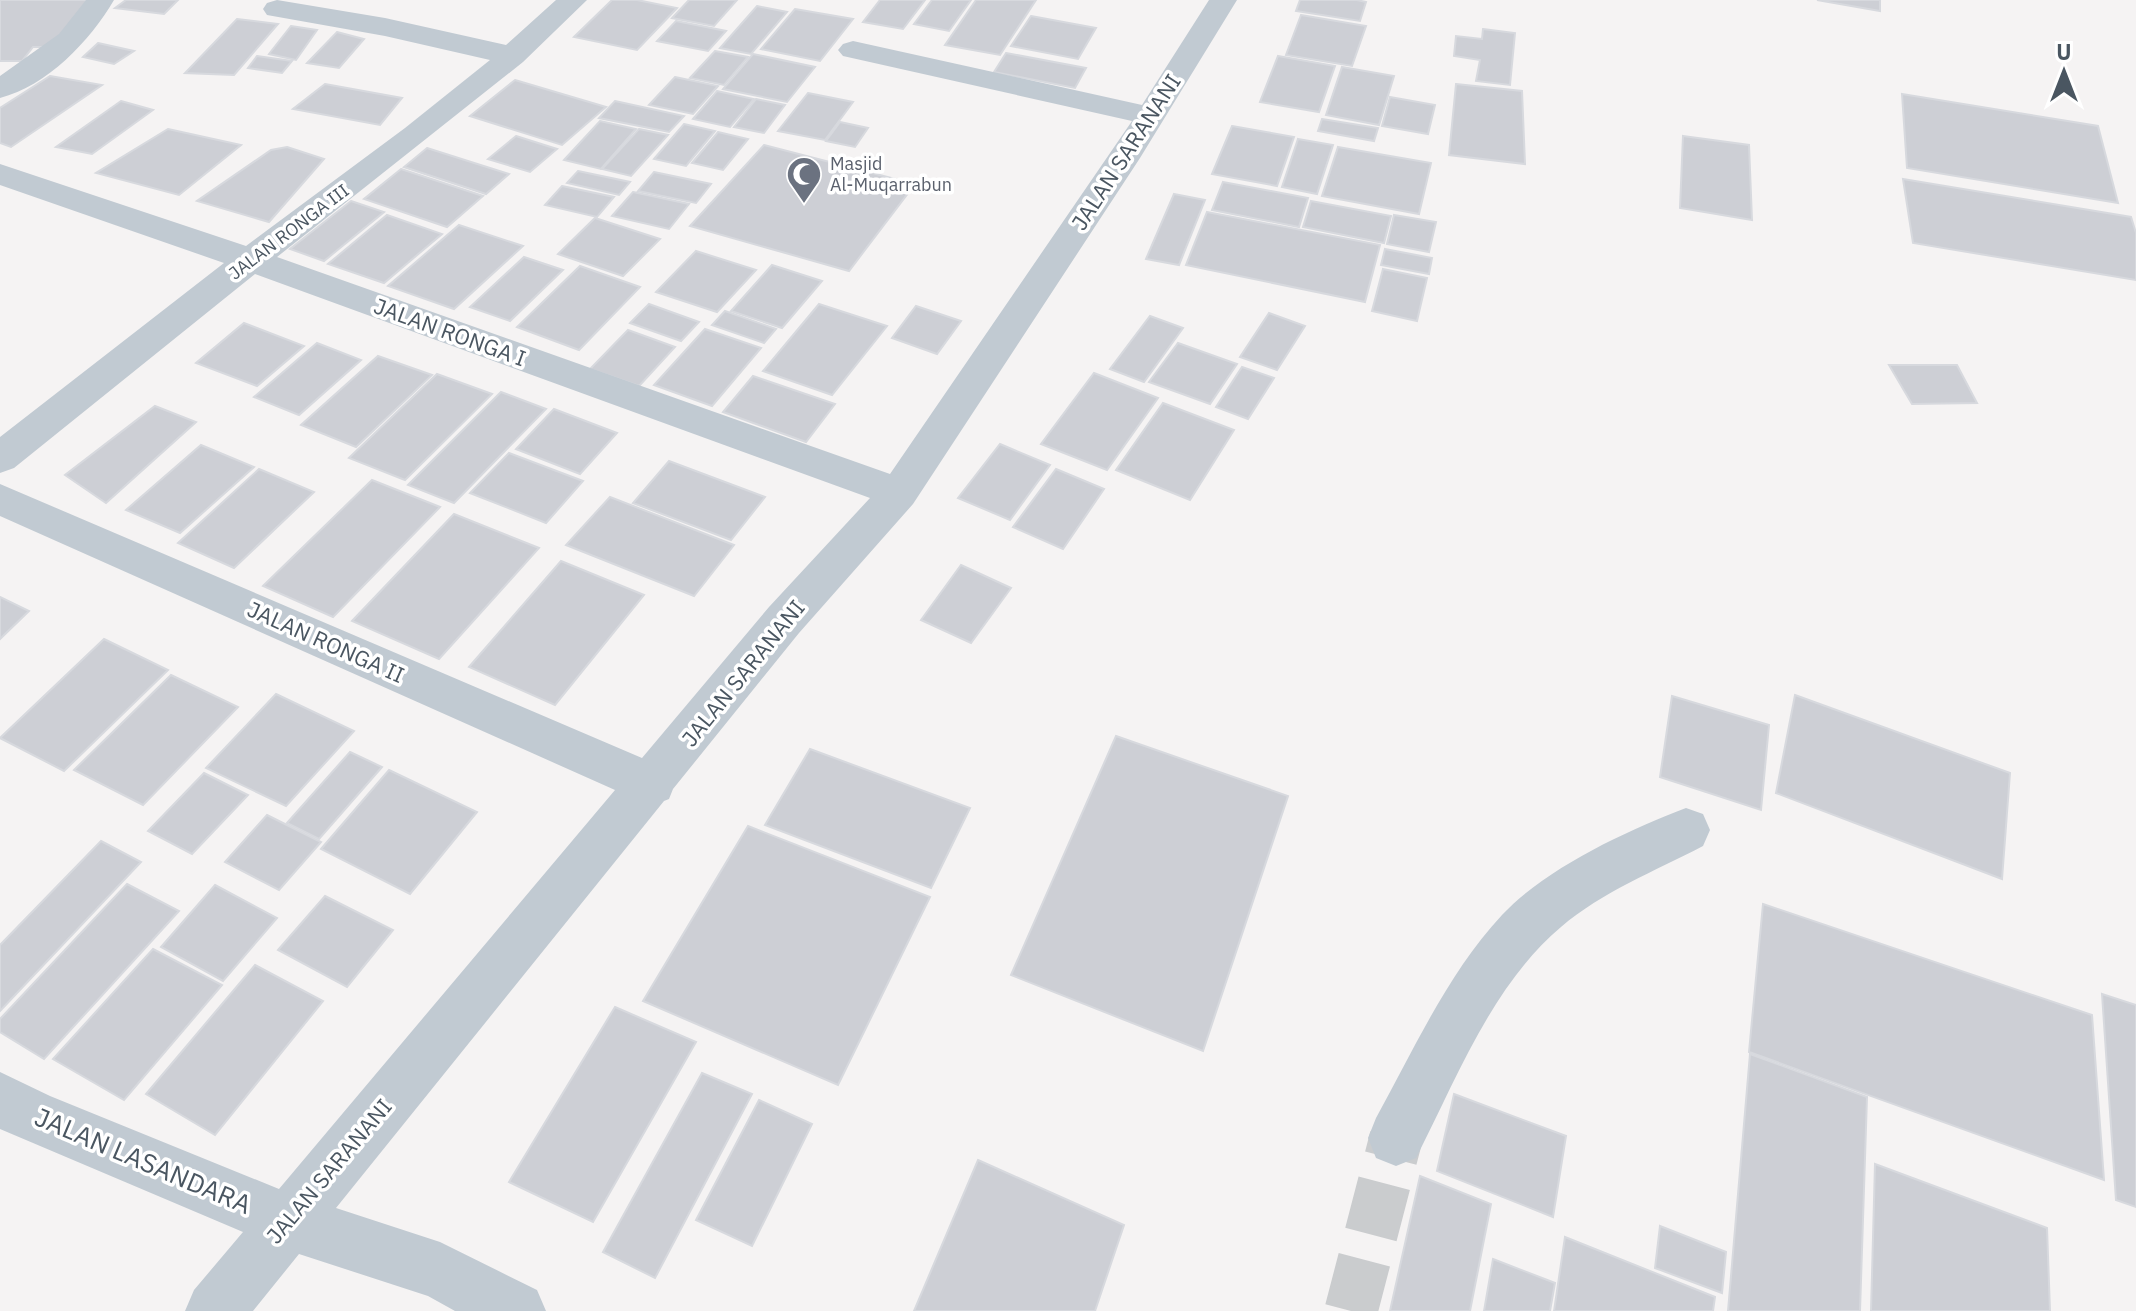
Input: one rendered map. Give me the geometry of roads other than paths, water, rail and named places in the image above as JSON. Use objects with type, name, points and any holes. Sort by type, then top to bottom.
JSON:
[{"type":"street","points":[[0,89],[51,55],[75,34],[100,0]]},
{"type":"street","name":"JALAN RONGA III","points":[[0,458],[250,260],[426,130],[573,0]]},
{"type":"street","name":"JALAN SARANANI","points":[[215,1311],[784,620],[899,493],[1151,116],[1223,0]]},
{"type":"street","points":[[277,9],[385,27],[513,56]]},
{"type":"street","points":[[853,50],[1151,116]]},
{"type":"street","name":"JALAN RONGA I","points":[[0,174],[250,260],[899,493]]},
{"type":"street","name":"JALAN RONGA II","points":[[0,499],[652,784]]},
{"type":"street","points":[[1396,1138],[1483,982],[1517,933],[1570,891],[1686,830]]},
{"type":"street","name":"JALAN LASANDARA","points":[[0,1099],[32,1116],[287,1221],[440,1271],[516,1311]]},
{"type":"tunnel","points":[[1351,1311],[1396,1138]]},
{"type":"place","name":"Masjid Al-Muqarrabun","points":[[804,205]]}]
